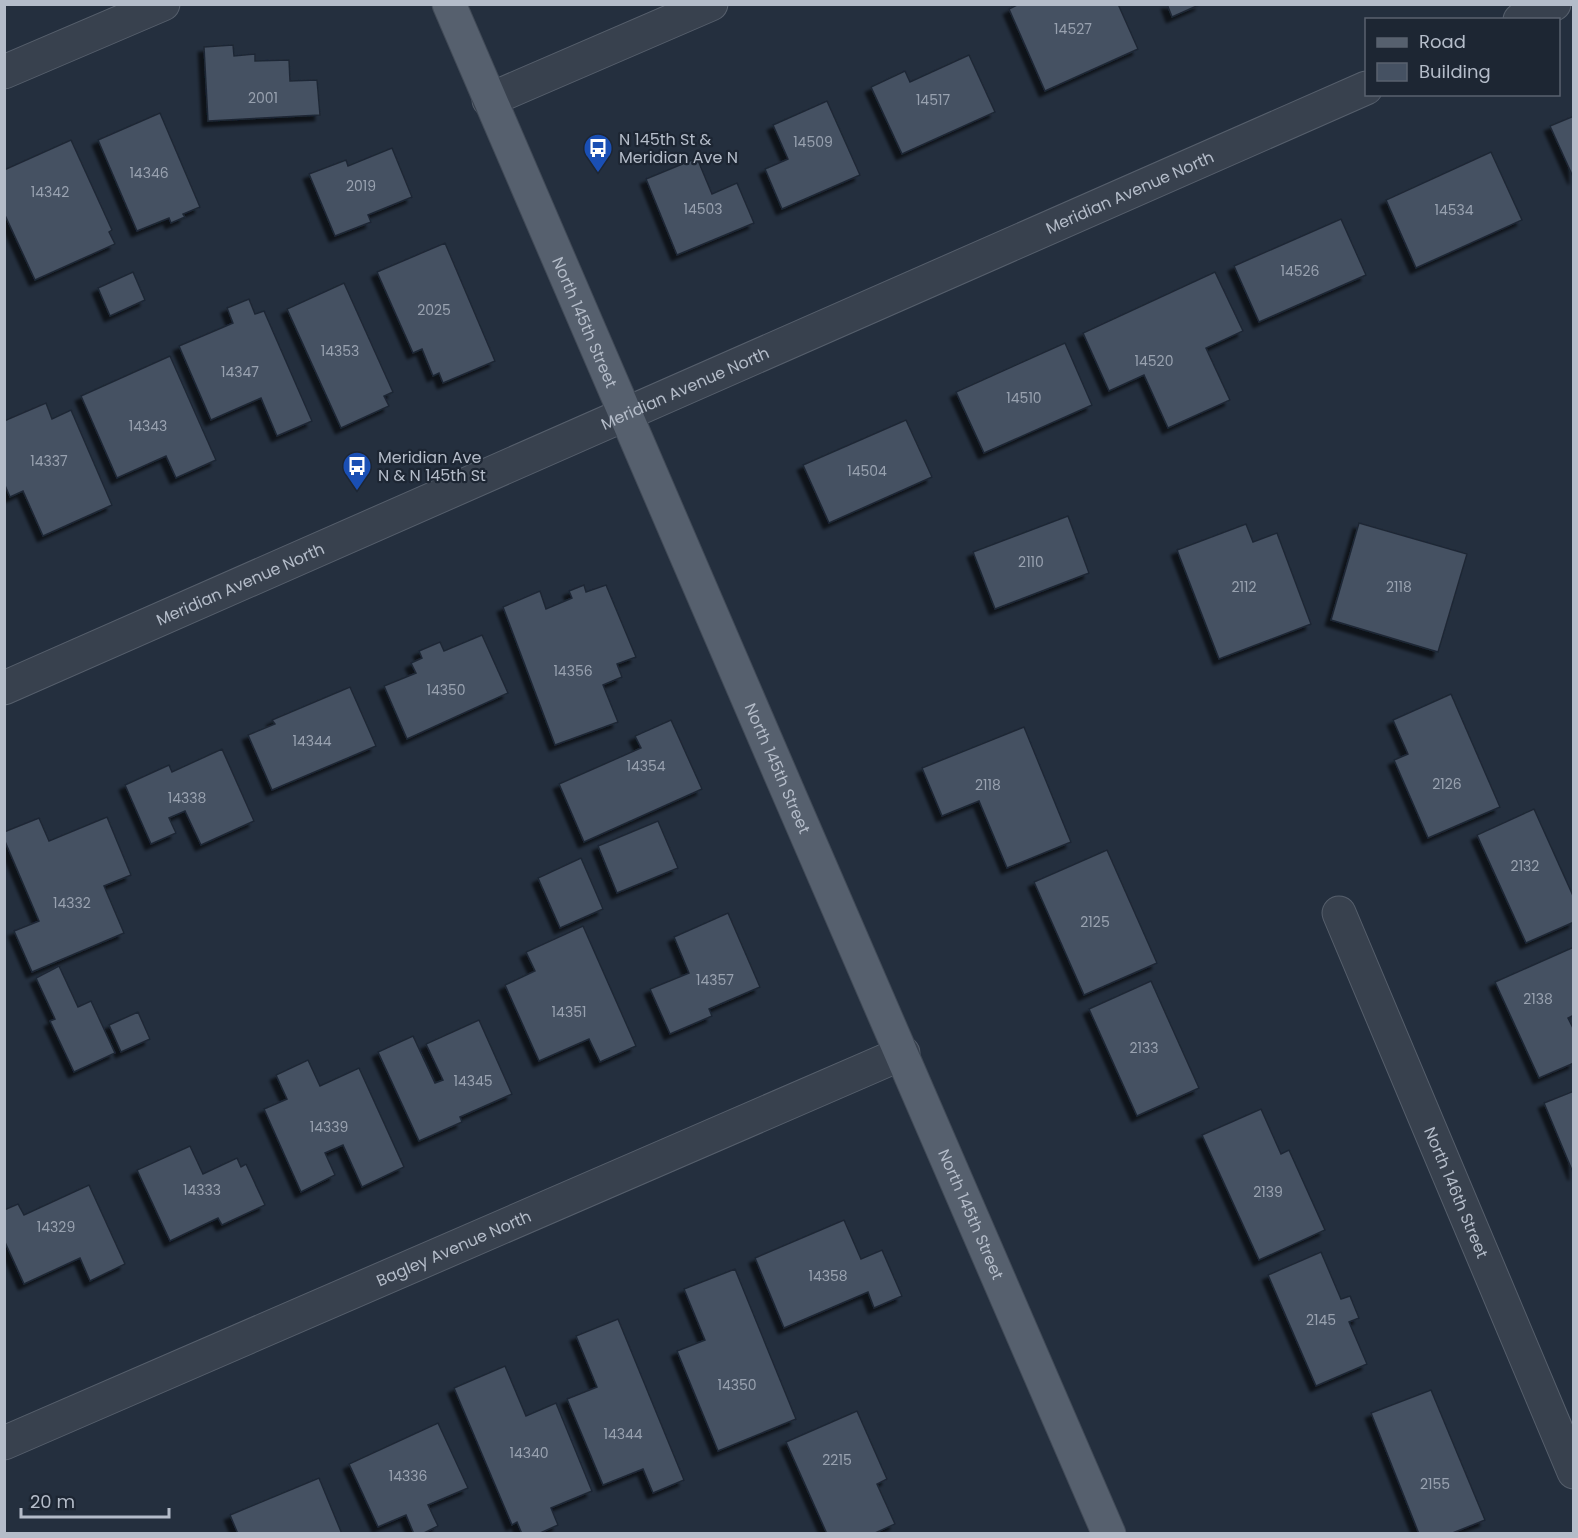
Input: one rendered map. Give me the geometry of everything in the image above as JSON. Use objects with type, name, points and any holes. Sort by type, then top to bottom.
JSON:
[{"type":"main road","name":"North 145th Street","points":[[449,4],[623,415],[903,1053],[1109,1533]]},
{"type":"street","points":[[4,72],[163,4]]},
{"type":"street","points":[[489,100],[711,4]]},
{"type":"street","points":[[1524,18],[1554,4]]},
{"type":"street","name":"Meridian Avenue North","points":[[4,688],[1365,88]]},
{"type":"street","name":"North 146th Street","points":[[1339,913],[1574,1472]]},
{"type":"street","name":"Bagley Avenue North","points":[[4,1443],[903,1053]]},
{"type":"building","points":[[1019,4],[1118,4],[1138,49],[1045,91],[1009,9]]},
{"type":"building","points":[[1167,4],[1201,4],[1172,17]]},
{"type":"building","points":[[233,45],[234,56],[255,54],[255,61],[289,60],[290,81],[317,80],[320,115],[208,121],[204,47]]},
{"type":"building","points":[[969,55],[995,112],[902,154],[871,87],[905,71],[910,82]]},
{"type":"building","points":[[827,101],[860,175],[782,209],[765,169],[788,159],[773,125]]},
{"type":"building","points":[[160,113],[200,207],[183,214],[185,217],[171,223],[169,218],[137,231],[98,140]]},
{"type":"building","points":[[1574,116],[1574,179],[1550,126]]},
{"type":"building","points":[[71,140],[112,230],[109,232],[115,244],[35,280],[4,213],[4,170]]},
{"type":"building","points":[[392,148],[412,197],[368,215],[371,222],[335,236],[309,174],[346,160],[348,166]]},
{"type":"building","points":[[1491,152],[1522,220],[1416,268],[1386,200]]},
{"type":"building","points":[[697,158],[712,194],[737,183],[754,223],[677,255],[646,179]]},
{"type":"building","points":[[1341,219],[1366,275],[1259,322],[1234,266]]},
{"type":"building","points":[[445,243],[495,361],[443,383],[439,373],[433,376],[422,349],[413,353],[377,272]]},
{"type":"building","points":[[133,272],[145,300],[110,316],[98,288]]},
{"type":"building","points":[[1215,272],[1243,331],[1206,348],[1230,400],[1168,428],[1144,375],[1109,391],[1083,333]]},
{"type":"building","points":[[344,283],[393,392],[384,396],[389,406],[341,428],[287,309]]},
{"type":"building","points":[[249,299],[255,314],[264,311],[312,421],[277,436],[261,398],[211,420],[179,346],[233,323],[227,308]]},
{"type":"building","points":[[1065,343],[1092,405],[984,453],[956,392]]},
{"type":"building","points":[[170,356],[216,460],[176,478],[166,456],[117,478],[81,396]]},
{"type":"building","points":[[46,403],[52,419],[71,410],[112,505],[43,536],[23,491],[10,497],[4,483],[4,421]]},
{"type":"building","points":[[906,420],[932,477],[829,523],[803,465]]},
{"type":"building","points":[[1068,516],[1089,573],[995,609],[973,552]]},
{"type":"building","points":[[1359,523],[1467,554],[1438,652],[1331,620]]},
{"type":"building","points":[[1246,524],[1253,542],[1277,533],[1311,624],[1219,659],[1177,550]]},
{"type":"building","points":[[584,585],[586,592],[606,585],[636,657],[617,664],[622,677],[603,685],[618,722],[555,745],[503,607],[540,591],[546,609],[572,598],[569,591]]},
{"type":"building","points":[[482,635],[508,693],[407,739],[384,686],[416,673],[411,663],[422,658],[419,651],[440,642],[444,651]]},
{"type":"building","points":[[350,687],[376,746],[272,790],[248,735],[275,724],[272,720]]},
{"type":"building","points":[[1451,694],[1500,807],[1428,838],[1394,760],[1408,754],[1393,720]]},
{"type":"building","points":[[671,720],[702,789],[584,842],[559,784],[641,748],[635,736]]},
{"type":"building","points":[[1024,727],[1071,842],[1007,868],[979,801],[942,816],[922,768]]},
{"type":"building","points":[[222,749],[254,821],[201,845],[185,811],[169,818],[176,833],[151,844],[125,785],[169,765],[172,772]]},
{"type":"building","points":[[1534,809],[1574,898],[1574,922],[1526,943],[1477,835]]},
{"type":"building","points":[[107,817],[131,875],[104,886],[124,933],[32,972],[14,931],[39,921],[4,839],[4,832],[39,818],[49,841]]},
{"type":"building","points":[[658,821],[678,868],[617,893],[598,846]]},
{"type":"building","points":[[1107,850],[1157,963],[1084,995],[1034,882]]},
{"type":"building","points":[[581,858],[603,909],[560,928],[538,878]]},
{"type":"building","points":[[728,913],[760,987],[709,1009],[712,1016],[670,1034],[650,989],[689,973],[674,937]]},
{"type":"building","points":[[583,926],[636,1046],[600,1062],[589,1039],[539,1061],[505,985],[535,971],[526,952]]},
{"type":"building","points":[[1574,947],[1574,1015],[1568,1018],[1574,1030],[1574,1063],[1539,1078],[1495,982]]},
{"type":"building","points":[[59,966],[78,1007],[91,1001],[115,1053],[74,1072],[50,1021],[55,1019],[36,978]]},
{"type":"building","points":[[1151,981],[1199,1088],[1137,1116],[1089,1009]]},
{"type":"building","points":[[138,1012],[150,1039],[121,1052],[109,1025]]},
{"type":"building","points":[[479,1020],[512,1094],[460,1117],[462,1122],[419,1141],[378,1052],[413,1036],[435,1083],[443,1080],[426,1044]]},
{"type":"building","points":[[308,1060],[320,1086],[359,1068],[404,1167],[362,1187],[343,1145],[325,1153],[335,1175],[301,1192],[264,1109],[287,1099],[276,1075]]},
{"type":"building","points":[[1574,1091],[1574,1175],[1544,1103]]},
{"type":"building","points":[[1261,1109],[1281,1154],[1289,1150],[1325,1230],[1259,1260],[1202,1135]]},
{"type":"building","points":[[190,1146],[203,1174],[237,1158],[241,1167],[246,1164],[265,1205],[222,1225],[218,1218],[170,1241],[137,1170]]},
{"type":"building","points":[[89,1185],[125,1264],[90,1281],[80,1258],[24,1284],[4,1240],[4,1210],[18,1204],[24,1215]]},
{"type":"building","points":[[844,1220],[861,1259],[882,1250],[902,1296],[874,1308],[868,1292],[784,1328],[755,1258]]},
{"type":"building","points":[[1321,1252],[1341,1299],[1350,1296],[1359,1318],[1349,1322],[1367,1364],[1316,1386],[1268,1275]]},
{"type":"building","points":[[735,1269],[796,1419],[718,1451],[677,1351],[705,1340],[684,1289]]},
{"type":"building","points":[[618,1319],[684,1480],[653,1493],[643,1469],[603,1485],[567,1399],[597,1387],[576,1336]]},
{"type":"building","points":[[505,1366],[526,1416],[556,1403],[592,1491],[551,1508],[558,1525],[538,1534],[522,1534],[517,1522],[512,1525],[454,1388]]},
{"type":"building","points":[[1431,1390],[1485,1520],[1450,1534],[1419,1534],[1371,1413]]},
{"type":"building","points":[[857,1411],[887,1479],[877,1484],[895,1524],[873,1534],[827,1534],[786,1442]]},
{"type":"building","points":[[438,1423],[468,1488],[428,1505],[438,1526],[422,1534],[414,1534],[406,1515],[378,1527],[349,1464]]},
{"type":"building","points":[[319,1478],[342,1534],[238,1534],[230,1515]]},
{"type":"place","name":"N 145th St & Meridian Ave N","points":[[598,174]]},
{"type":"place","name":"Meridian Ave N & N 145th St","points":[[357,492]]}]
